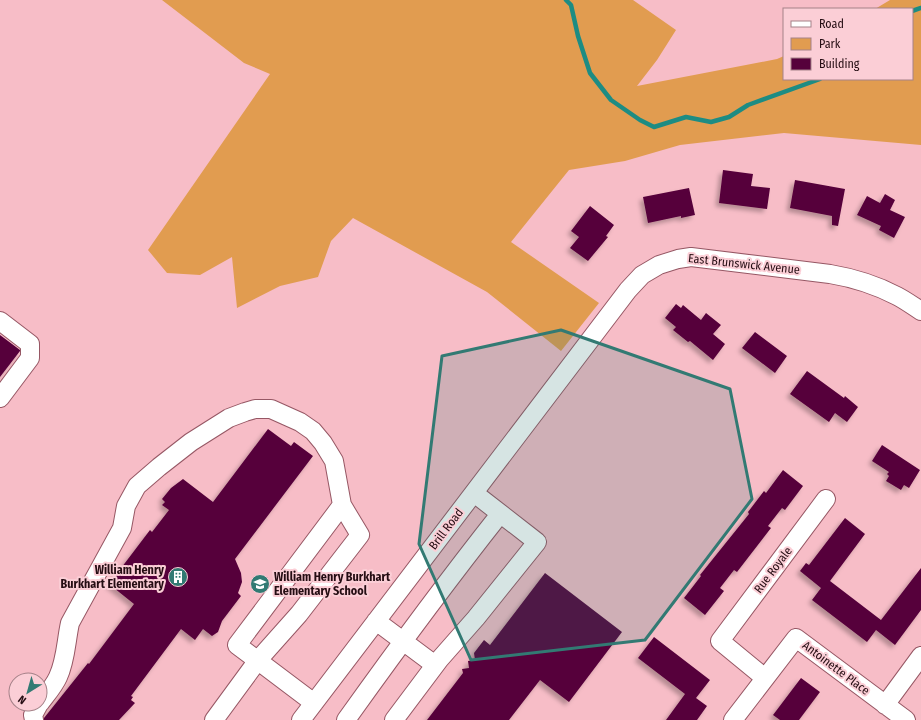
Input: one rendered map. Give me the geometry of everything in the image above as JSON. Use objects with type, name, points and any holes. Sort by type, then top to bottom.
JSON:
[{"type":"street","name":"East Brunswick Avenue","points":[[592,337],[628,290],[642,275],[665,262],[685,257],[704,258],[844,276],[870,284],[895,295],[921,311]]},
{"type":"street","points":[[0,321],[30,344],[30,358],[0,398]]},
{"type":"street","name":"Brill Road","points":[[301,720],[592,337]]},
{"type":"street","points":[[48,692],[57,679],[64,662],[70,623],[122,528],[126,506],[137,486],[191,442],[229,418],[255,409],[272,409],[300,422],[313,431],[323,443],[334,461],[342,505],[360,535],[299,614],[258,660],[214,720]]},
{"type":"street","points":[[394,720],[435,665],[476,618],[537,542],[474,492]]},
{"type":"street","name":"Rue Royale","points":[[765,678],[720,641],[826,499]]},
{"type":"street","points":[[314,703],[237,645],[342,505]]},
{"type":"street","points":[[346,720],[402,641],[500,514]]},
{"type":"street","points":[[376,621],[435,665]]},
{"type":"street","name":"Antoinette Place","points":[[765,678],[796,638],[906,720]]},
{"type":"street","points":[[885,704],[921,656]]},
{"type":"street","points":[[733,720],[765,678]]},
{"type":"highlighted area","points":[[561,330],[730,389],[752,499],[645,640],[471,660],[419,544],[442,356]]},
{"type":"green space","points":[[162,0],[633,0],[676,30],[657,60],[637,86],[777,59],[783,56],[783,80],[913,80],[913,8],[877,8],[890,0],[921,0],[921,145],[784,133],[680,145],[625,161],[569,170],[511,242],[599,303],[561,351],[487,292],[353,218],[331,241],[318,277],[280,286],[237,308],[232,257],[200,275],[167,273],[148,250],[270,74],[244,63]]},
{"type":"building","points":[[723,170],[753,174],[751,186],[770,188],[767,209],[719,203]]},
{"type":"building","points":[[795,180],[845,189],[838,226],[832,225],[832,216],[790,208]]},
{"type":"building","points":[[689,188],[695,215],[681,218],[681,216],[648,223],[643,197]]},
{"type":"building","points":[[885,194],[895,200],[890,210],[905,217],[894,238],[879,230],[881,226],[857,215],[867,196],[880,203]]},
{"type":"building","points":[[590,206],[614,225],[606,236],[608,237],[588,261],[570,248],[579,237],[571,231]]},
{"type":"building","points":[[676,304],[681,308],[683,305],[701,320],[706,313],[721,325],[713,334],[725,344],[713,360],[690,341],[688,342],[673,330],[676,327],[665,318]]},
{"type":"building","points":[[755,332],[787,356],[775,373],[742,348]]},
{"type":"building","points":[[0,335],[20,351],[0,377]]},
{"type":"building","points":[[807,371],[844,398],[845,396],[858,407],[847,422],[835,413],[829,422],[790,394]]},
{"type":"building","name":"William Henry Burkhart Elementary","points":[[268,429],[291,446],[294,442],[313,456],[235,559],[241,573],[242,582],[238,593],[241,596],[222,621],[218,632],[212,636],[203,629],[195,640],[181,629],[131,696],[133,697],[131,700],[135,703],[119,720],[44,720],[44,718],[88,663],[89,664],[134,604],[109,584],[150,530],[152,532],[169,510],[162,505],[165,502],[162,499],[171,488],[183,479],[213,502]]},
{"type":"building","points":[[882,445],[920,470],[909,488],[904,485],[901,490],[886,481],[889,476],[887,474],[889,472],[872,461]]},
{"type":"building","points":[[783,470],[803,486],[785,510],[782,508],[768,526],[771,528],[737,572],[734,570],[720,588],[724,591],[705,615],[684,598],[701,576],[700,575],[749,514],[748,512],[764,491],[766,493]]},
{"type":"building","points":[[845,518],[865,534],[830,581],[881,620],[921,568],[921,610],[895,645],[876,630],[867,642],[812,600],[821,588],[800,571],[806,563],[809,565]]},
{"type":"building","points":[[545,573],[622,632],[569,702],[540,680],[509,720],[427,720],[463,673],[462,669],[469,668],[468,661],[475,660],[474,653],[484,640],[490,645]]},
{"type":"building","points":[[654,637],[710,680],[696,698],[707,706],[697,720],[666,720],[685,694],[638,658]]},
{"type":"building","points":[[801,678],[820,692],[799,720],[780,720],[773,715]]},
{"type":"waterway","points":[[566,0],[571,5],[578,36],[590,73],[611,100],[640,120],[654,127],[686,117],[711,122],[729,117],[748,105],[817,80]]},
{"type":"waterway","points":[[913,11],[921,8]]},
{"type":"place","name":"William Henry Burkhart Elementary","points":[[178,577]]},
{"type":"place","name":"William Henry Burkhart Elementary School","points":[[260,584]]}]
